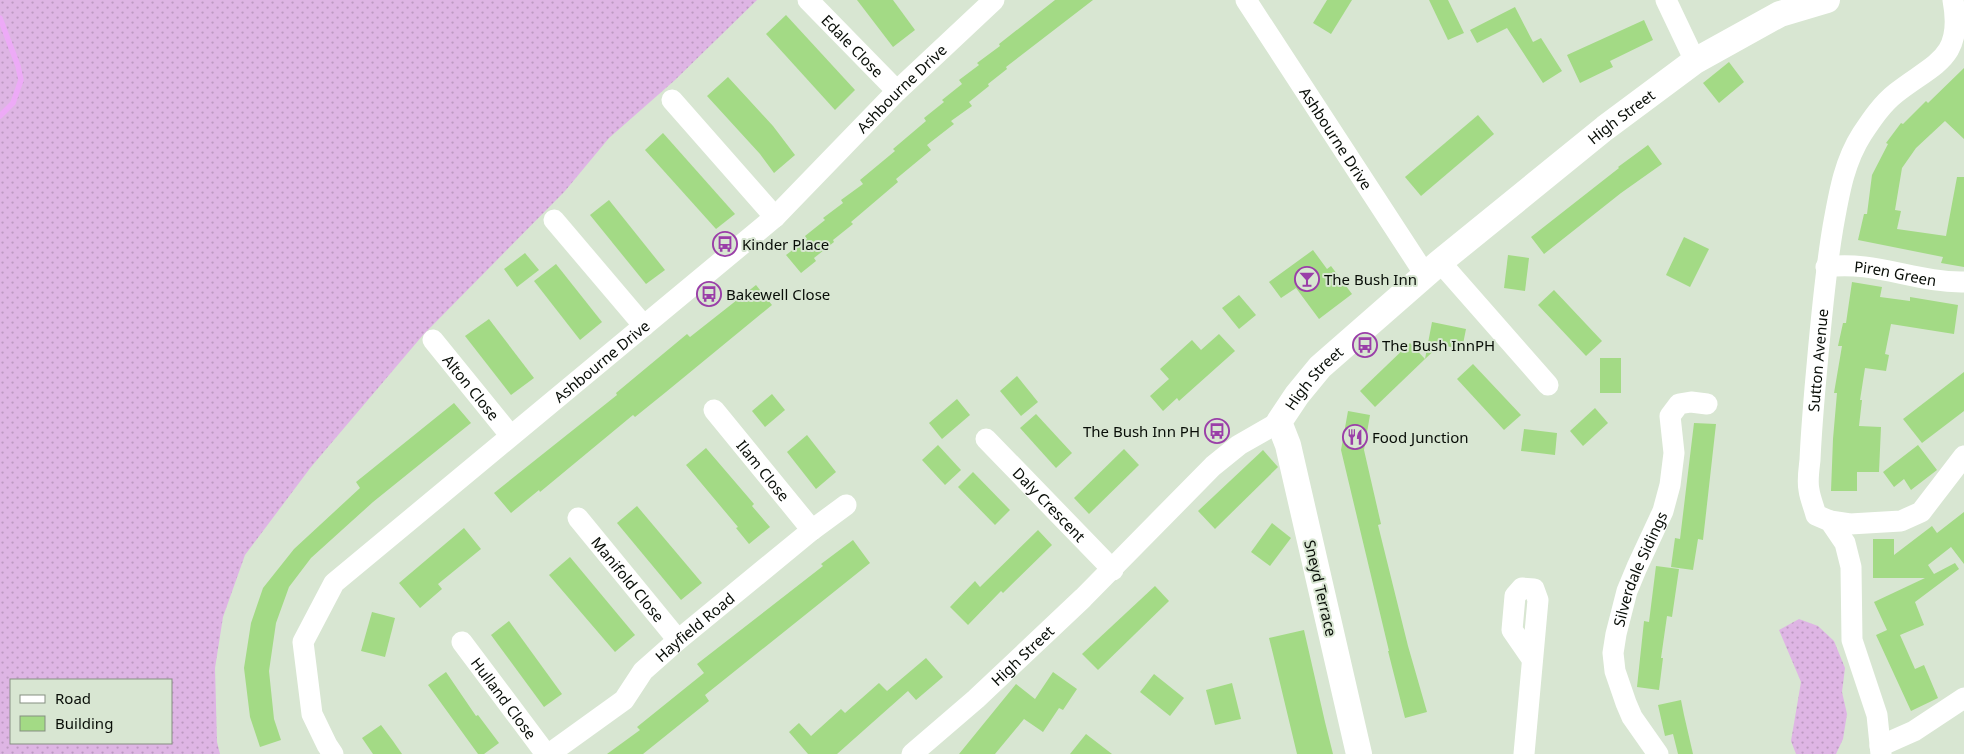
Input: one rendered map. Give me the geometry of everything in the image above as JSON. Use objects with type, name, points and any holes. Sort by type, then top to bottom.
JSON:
[{"type":"main road","name":"High Street","points":[[1279,422],[1297,395],[1320,367],[1433,269],[1605,128],[1695,61],[1780,14],[1827,0]]},
{"type":"main road","name":"Sneyd Terrace","points":[[1279,422],[1288,445],[1359,754]]},
{"type":"street","name":"Edale Close","points":[[808,0],[897,91]]},
{"type":"street","name":"Ashbourne Drive","points":[[333,754],[312,714],[303,642],[334,583],[775,217],[897,91],[994,0]]},
{"type":"street","name":"Ashbourne Drive","points":[[1246,0],[1433,269],[1548,385]]},
{"type":"street","points":[[1666,0],[1695,61]]},
{"type":"street","name":"Sutton Avenue","points":[[1953,0],[1956,28],[1955,38],[1949,51],[1943,60],[1889,99],[1877,112],[1861,135],[1848,160],[1841,182],[1826,267],[1812,414],[1808,490],[1816,515],[1830,521],[1845,543],[1851,567],[1852,640],[1877,715],[1881,750],[1964,698]]},
{"type":"street","points":[[672,100],[775,217]]},
{"type":"street","points":[[554,220],[644,326]]},
{"type":"street","name":"Piren Green","points":[[1826,267],[1844,264],[1885,270],[1928,280],[1964,282]]},
{"type":"street","name":"Alton Close","points":[[433,340],[510,436]]},
{"type":"street","name":"Silverdale Sidings","points":[[1658,754],[1632,717],[1615,670],[1613,653],[1627,591],[1636,567],[1663,511],[1670,485],[1674,453],[1670,416],[1679,404],[1691,402],[1706,404]]},
{"type":"street","name":"Ilam Close","points":[[714,410],[812,530]]},
{"type":"street","name":"High Street","points":[[912,754],[976,699],[1113,570],[1213,466],[1239,445],[1279,422]]},
{"type":"street","name":"Daly Crescent","points":[[986,439],[1113,570]]},
{"type":"street","points":[[1830,521],[1850,524],[1902,521],[1921,512],[1964,456]]},
{"type":"street","name":"Hayfield Road","points":[[547,754],[624,700],[643,672],[678,640],[812,530],[846,505]]},
{"type":"street","name":"Manifold Close","points":[[578,518],[678,640]]},
{"type":"street","name":"Hulland Close","points":[[462,642],[547,754]]},
{"type":"street","points":[[1524,754],[1532,659]]},
{"type":"shaded area","points":[[0,0],[757,0],[675,80],[609,138],[565,191],[423,335],[311,467],[245,555],[223,617],[215,668],[217,742],[220,754],[0,754]]},
{"type":"shaded area","points":[[1799,619],[1818,626],[1834,641],[1845,668],[1842,692],[1847,714],[1843,739],[1836,754],[1796,754],[1791,741],[1801,682],[1779,630]]},
{"type":"building","points":[[857,0],[893,0],[915,30],[893,47]]},
{"type":"building","points":[[1055,0],[1093,0],[1006,67],[1007,69],[969,102],[972,106],[951,121],[954,124],[927,145],[931,150],[896,179],[898,182],[851,222],[853,224],[833,240],[834,242],[814,258],[816,261],[801,273],[786,255],[807,239],[805,236],[825,220],[823,218],[843,203],[841,200],[863,184],[860,180],[895,151],[893,149],[926,121],[924,118],[962,84],[959,80],[979,65],[977,63],[1000,46],[999,44]]},
{"type":"building","points":[[1327,0],[1352,0],[1331,34],[1313,23]]},
{"type":"building","points":[[1429,0],[1448,0],[1464,33],[1448,40]]},
{"type":"building","points":[[1515,7],[1533,42],[1541,38],[1562,71],[1543,83],[1507,28],[1477,43],[1470,30]]},
{"type":"building","points":[[786,15],[855,90],[835,110],[766,34]]},
{"type":"building","points":[[1644,20],[1653,40],[1610,61],[1613,67],[1580,83],[1567,55]]},
{"type":"building","points":[[1729,62],[1744,82],[1719,103],[1703,83]]},
{"type":"building","points":[[1964,68],[1964,139],[1945,121],[1916,148],[1902,168],[1895,210],[1901,211],[1897,229],[1946,236],[1957,177],[1964,177],[1964,267],[1941,263],[1943,257],[1858,240],[1864,214],[1867,214],[1872,175],[1888,144],[1886,143],[1901,123],[1903,124],[1926,101],[1928,103]]},
{"type":"building","points":[[728,77],[773,126],[795,155],[774,173],[760,154],[707,96]]},
{"type":"building","points":[[1478,115],[1494,134],[1421,196],[1405,177]]},
{"type":"building","points":[[663,133],[735,214],[716,229],[645,150]]},
{"type":"building","points":[[1648,145],[1662,164],[1621,193],[1544,254],[1531,237]]},
{"type":"building","points":[[609,200],[665,270],[646,284],[590,215]]},
{"type":"building","points":[[1684,237],[1709,249],[1690,287],[1666,275]]},
{"type":"building","name":"The Bush Inn","points":[[1313,250],[1327,269],[1331,266],[1352,294],[1319,319],[1296,288],[1281,298],[1269,282]]},
{"type":"building","points":[[525,253],[539,270],[517,287],[504,269]]},
{"type":"building","points":[[1508,255],[1529,258],[1525,291],[1504,288]]},
{"type":"building","points":[[556,264],[602,322],[580,340],[534,281]]},
{"type":"building","points":[[1852,282],[1882,287],[1880,297],[1910,301],[1910,297],[1958,305],[1954,334],[1891,324],[1885,354],[1889,355],[1886,371],[1865,368],[1860,400],[1862,400],[1859,426],[1881,427],[1879,472],[1857,472],[1857,491],[1831,491],[1837,393],[1834,393],[1842,346],[1838,346],[1843,323],[1846,323]]},
{"type":"building","points":[[756,285],[772,305],[635,417],[633,415],[540,492],[539,490],[511,513],[494,493],[617,395],[616,393],[687,334],[690,337]]},
{"type":"building","points":[[1554,290],[1602,341],[1586,356],[1538,305]]},
{"type":"building","points":[[1239,295],[1256,315],[1239,329],[1222,308]]},
{"type":"building","points":[[489,319],[534,378],[511,395],[465,336]]},
{"type":"building","points":[[1432,322],[1466,329],[1462,349],[1440,345],[1425,359]]},
{"type":"building","points":[[1219,334],[1235,351],[1179,401],[1177,398],[1163,411],[1150,396],[1169,379],[1160,369],[1192,340],[1201,350]]},
{"type":"building","points":[[1410,343],[1425,359],[1375,407],[1360,391]]},
{"type":"building","points":[[1600,358],[1621,358],[1621,393],[1600,393]]},
{"type":"building","points":[[1473,364],[1521,415],[1504,430],[1457,379]]},
{"type":"building","points":[[1964,372],[1964,411],[1922,443],[1903,419]]},
{"type":"building","points":[[1017,376],[1038,402],[1021,416],[1000,391]]},
{"type":"building","points":[[772,394],[785,410],[765,427],[752,411]]},
{"type":"building","points":[[957,399],[970,415],[942,439],[929,423]]},
{"type":"building","points":[[454,403],[471,423],[373,502],[311,558],[289,587],[276,623],[269,671],[274,719],[281,740],[260,747],[250,717],[244,668],[251,623],[263,588],[294,549],[360,488],[356,482]]},
{"type":"building","points":[[1595,408],[1608,423],[1583,446],[1570,431]]},
{"type":"building","points":[[1348,411],[1370,415],[1364,450],[1381,524],[1378,525],[1408,646],[1427,712],[1405,718],[1341,450]]},
{"type":"building","points":[[1036,414],[1072,453],[1056,468],[1020,428]]},
{"type":"building","points":[[1694,423],[1716,424],[1703,540],[1698,539],[1693,570],[1671,567],[1675,538],[1680,539]]},
{"type":"building","points":[[1524,429],[1557,433],[1555,455],[1521,451]]},
{"type":"building","points":[[807,435],[836,472],[816,489],[787,452]]},
{"type":"building","points":[[938,445],[961,470],[945,485],[922,460]]},
{"type":"building","points":[[1918,445],[1937,470],[1911,490],[1904,479],[1894,487],[1883,472]]},
{"type":"building","points":[[706,448],[754,504],[752,506],[770,527],[749,544],[736,528],[738,527],[686,465]]},
{"type":"building","points":[[1124,449],[1139,465],[1089,514],[1074,498]]},
{"type":"building","points":[[1263,450],[1278,467],[1215,529],[1198,511]]},
{"type":"building","points":[[973,472],[1010,510],[995,525],[958,487]]},
{"type":"building","points":[[637,506],[702,583],[681,600],[617,523]]},
{"type":"building","points":[[1964,512],[1964,564],[1951,547],[1928,565],[1934,574],[1955,563],[1959,569],[1915,602],[1924,625],[1900,635],[1915,669],[1924,665],[1938,698],[1911,711],[1876,635],[1887,630],[1874,602],[1925,578],[1873,578],[1873,539],[1894,539],[1894,555],[1932,526],[1937,533]]},
{"type":"building","points":[[1272,523],[1291,538],[1270,566],[1251,552]]},
{"type":"building","points":[[464,528],[481,549],[438,584],[442,589],[420,608],[399,583]]},
{"type":"building","points":[[1038,530],[1052,545],[1003,593],[1001,591],[968,625],[950,607],[975,581],[980,587]]},
{"type":"building","points":[[853,540],[870,563],[705,695],[709,701],[643,754],[607,754],[640,730],[637,727],[704,673],[697,664],[823,566],[821,564]]},
{"type":"building","points":[[570,557],[635,635],[615,652],[549,575]]},
{"type":"building","points":[[1656,566],[1679,569],[1672,617],[1667,616],[1659,690],[1637,687],[1644,621],[1649,622]]},
{"type":"building","points":[[1155,586],[1169,601],[1098,670],[1082,654]]},
{"type":"building","points":[[372,612],[395,618],[385,657],[361,651]]},
{"type":"building","points":[[509,621],[562,694],[544,707],[491,635]]},
{"type":"building","points":[[1304,630],[1333,754],[1297,754],[1269,638]]},
{"type":"building","points":[[926,658],[943,677],[916,700],[908,691],[837,754],[808,754],[789,732],[799,723],[811,736],[841,709],[845,713],[879,683],[887,691]]},
{"type":"building","points":[[446,672],[476,716],[478,715],[499,743],[484,754],[478,754],[428,685]]},
{"type":"building","points":[[1053,672],[1077,689],[1063,710],[1059,708],[1043,732],[1024,719],[995,754],[959,754],[1016,684],[1035,699]]},
{"type":"building","points":[[1154,674],[1184,698],[1170,716],[1140,692]]},
{"type":"building","points":[[1232,683],[1241,719],[1215,725],[1206,690]]},
{"type":"building","points":[[1681,700],[1693,754],[1678,754],[1673,734],[1665,736],[1658,705]]},
{"type":"building","points":[[381,725],[402,754],[373,754],[362,738]]},
{"type":"building","points":[[1086,734],[1112,754],[1070,754]]},
{"type":"waterway","points":[[0,18],[18,66],[21,80],[13,103],[0,116]]},
{"type":"place","name":"Kinder Place","points":[[725,244]]},
{"type":"place","name":"The Bush Inn","points":[[1307,279]]},
{"type":"place","name":"Bakewell Close","points":[[709,294]]},
{"type":"place","name":"The Bush InnPH","points":[[1365,345]]},
{"type":"place","name":"The Bush Inn PH","points":[[1217,431]]},
{"type":"place","name":"Food Junction","points":[[1355,437]]}]
